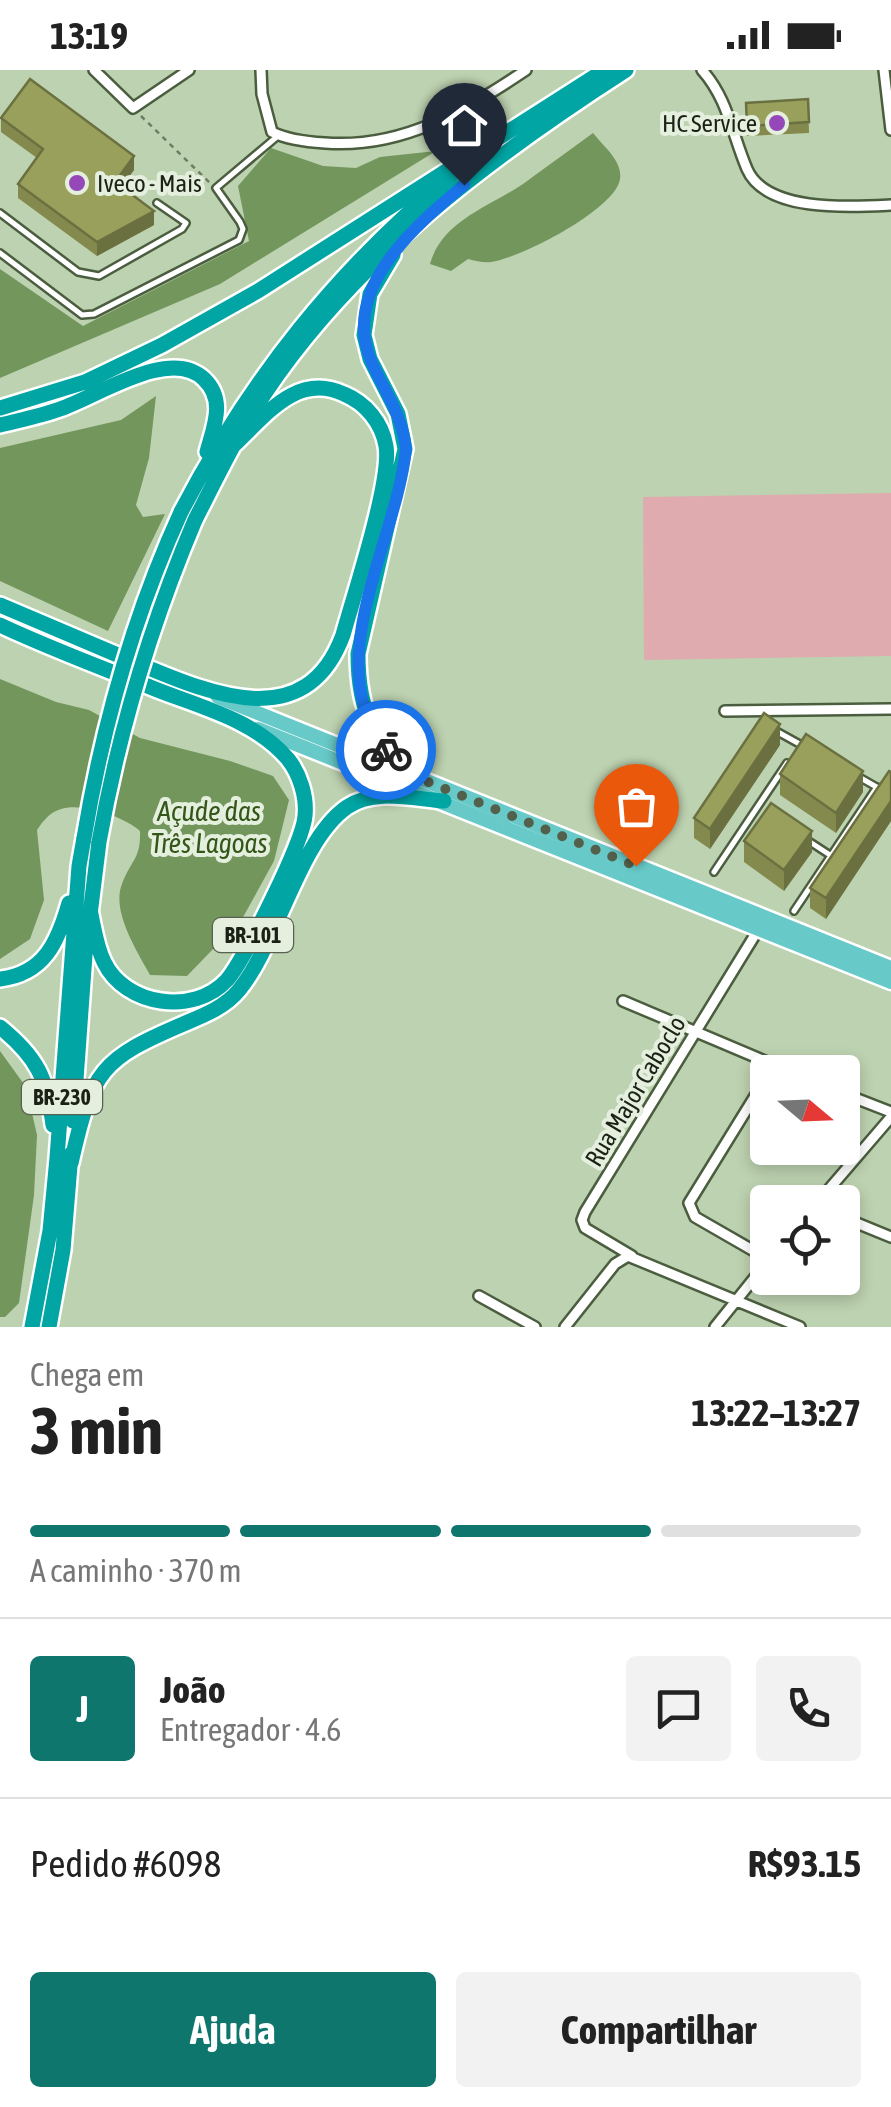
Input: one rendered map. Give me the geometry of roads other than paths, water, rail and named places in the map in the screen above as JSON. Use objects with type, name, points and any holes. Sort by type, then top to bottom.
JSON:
[{"type":"highway","points":[[0,408],[85,382],[162,346],[258,291],[604,70]]},
{"type":"highway","name":"BR-101","points":[[0,625],[32,640],[243,724],[290,761],[302,787],[302,833],[250,940],[226,980],[214,991],[177,1003],[160,1002],[126,988],[104,963],[90,910],[91,840],[128,704],[170,578],[188,516],[266,392],[319,324],[380,258],[516,145],[626,70]]},
{"type":"highway","points":[[201,474],[254,386],[308,316],[381,237],[483,150]]},
{"type":"highway","points":[[418,778],[374,734],[363,708],[358,654],[406,449],[398,414],[370,359],[364,314],[379,276],[419,223]]},
{"type":"highway","points":[[0,426],[59,410],[157,369],[182,366],[208,384],[218,406],[188,516]]},
{"type":"highway","points":[[0,606],[204,691],[259,700],[308,685],[335,656],[343,634],[386,468],[386,447],[368,409],[355,398],[321,387],[306,387],[291,394],[234,444]]},
{"type":"highway","points":[[0,636],[32,640]]},
{"type":"highway","points":[[64,1161],[96,1078],[122,1052],[210,1013],[238,991],[317,842],[344,808],[372,796],[444,802]]},
{"type":"highway","name":"BR-230","points":[[50,1327],[63,1250],[79,866],[91,840]]},
{"type":"highway","points":[[0,979],[25,972],[47,957],[56,942],[79,866]]},
{"type":"highway","name":"BR-230","points":[[32,1327],[64,1161],[90,910]]},
{"type":"highway","points":[[0,1027],[32,1057],[43,1074],[64,1161]]},
{"type":"main road","points":[[204,691],[891,968]]},
{"type":"main road","points":[[243,724],[891,982]]},
{"type":"street","points":[[94,70],[133,108],[189,70]]},
{"type":"street","points":[[260,70],[270,129],[279,135],[311,142],[372,143],[430,126],[484,98],[526,70]]},
{"type":"street","points":[[702,70],[724,102],[747,170],[761,187],[822,206],[891,205]]},
{"type":"street","points":[[884,70],[891,130]]},
{"type":"street","points":[[430,126],[453,166]]},
{"type":"street","points":[[725,711],[891,709]]},
{"type":"street","name":"Rua Major Caboclo","points":[[632,1256],[585,1228],[582,1220],[758,930]]},
{"type":"street","points":[[623,1001],[750,1061]]},
{"type":"street","points":[[832,1185],[891,1115],[860,1101]]},
{"type":"street","points":[[750,1104],[690,1204],[694,1216],[750,1249]]},
{"type":"street","points":[[860,1224],[891,1237]]},
{"type":"street","points":[[565,1327],[615,1264],[632,1256],[800,1327]]},
{"type":"street","points":[[716,1327],[750,1284]]},
{"type":"street","points":[[479,1296],[534,1327]]},
{"type":"lane","points":[[0,253],[88,317],[239,240],[240,222],[216,188],[279,135]]},
{"type":"lane","points":[[0,213],[78,272],[100,276],[182,229],[186,223],[157,204]]},
{"type":"lane","points":[[774,710],[772,728],[815,753]]},
{"type":"lane","points":[[714,872],[789,760]]},
{"type":"lane","points":[[794,911],[880,789],[846,770]]},
{"type":"lane","points":[[758,807],[772,817]]},
{"type":"lane","points":[[802,836],[831,856]]},
{"type":"water","points":[[593,133],[620,172],[615,191],[602,204],[544,242],[505,259],[468,259],[451,271],[430,264],[445,237],[468,216],[523,184]]},
{"type":"water","points":[[271,148],[323,166],[356,168],[380,157],[436,151],[220,284],[0,378],[0,269],[83,326],[249,241],[238,186]]},
{"type":"water","points":[[156,396],[149,458],[136,505],[143,517],[165,514],[108,631],[0,581],[0,448],[121,420]]},
{"type":"water","name":"Açude das Três Lagoas","points":[[0,679],[56,702],[89,710],[140,738],[273,776],[289,800],[274,861],[242,919],[187,976],[150,975],[123,918],[122,884],[137,854],[140,831],[114,816],[70,807],[57,810],[37,830],[44,900],[30,939],[0,959]]},
{"type":"water","points":[[0,1051],[26,1087],[37,1135],[34,1195],[19,1303],[5,1317],[0,1317]]},
{"type":"place","name":"HC Service","points":[[777,123]]},
{"type":"place","name":"Iveco - Mais","points":[[77,183]]}]
